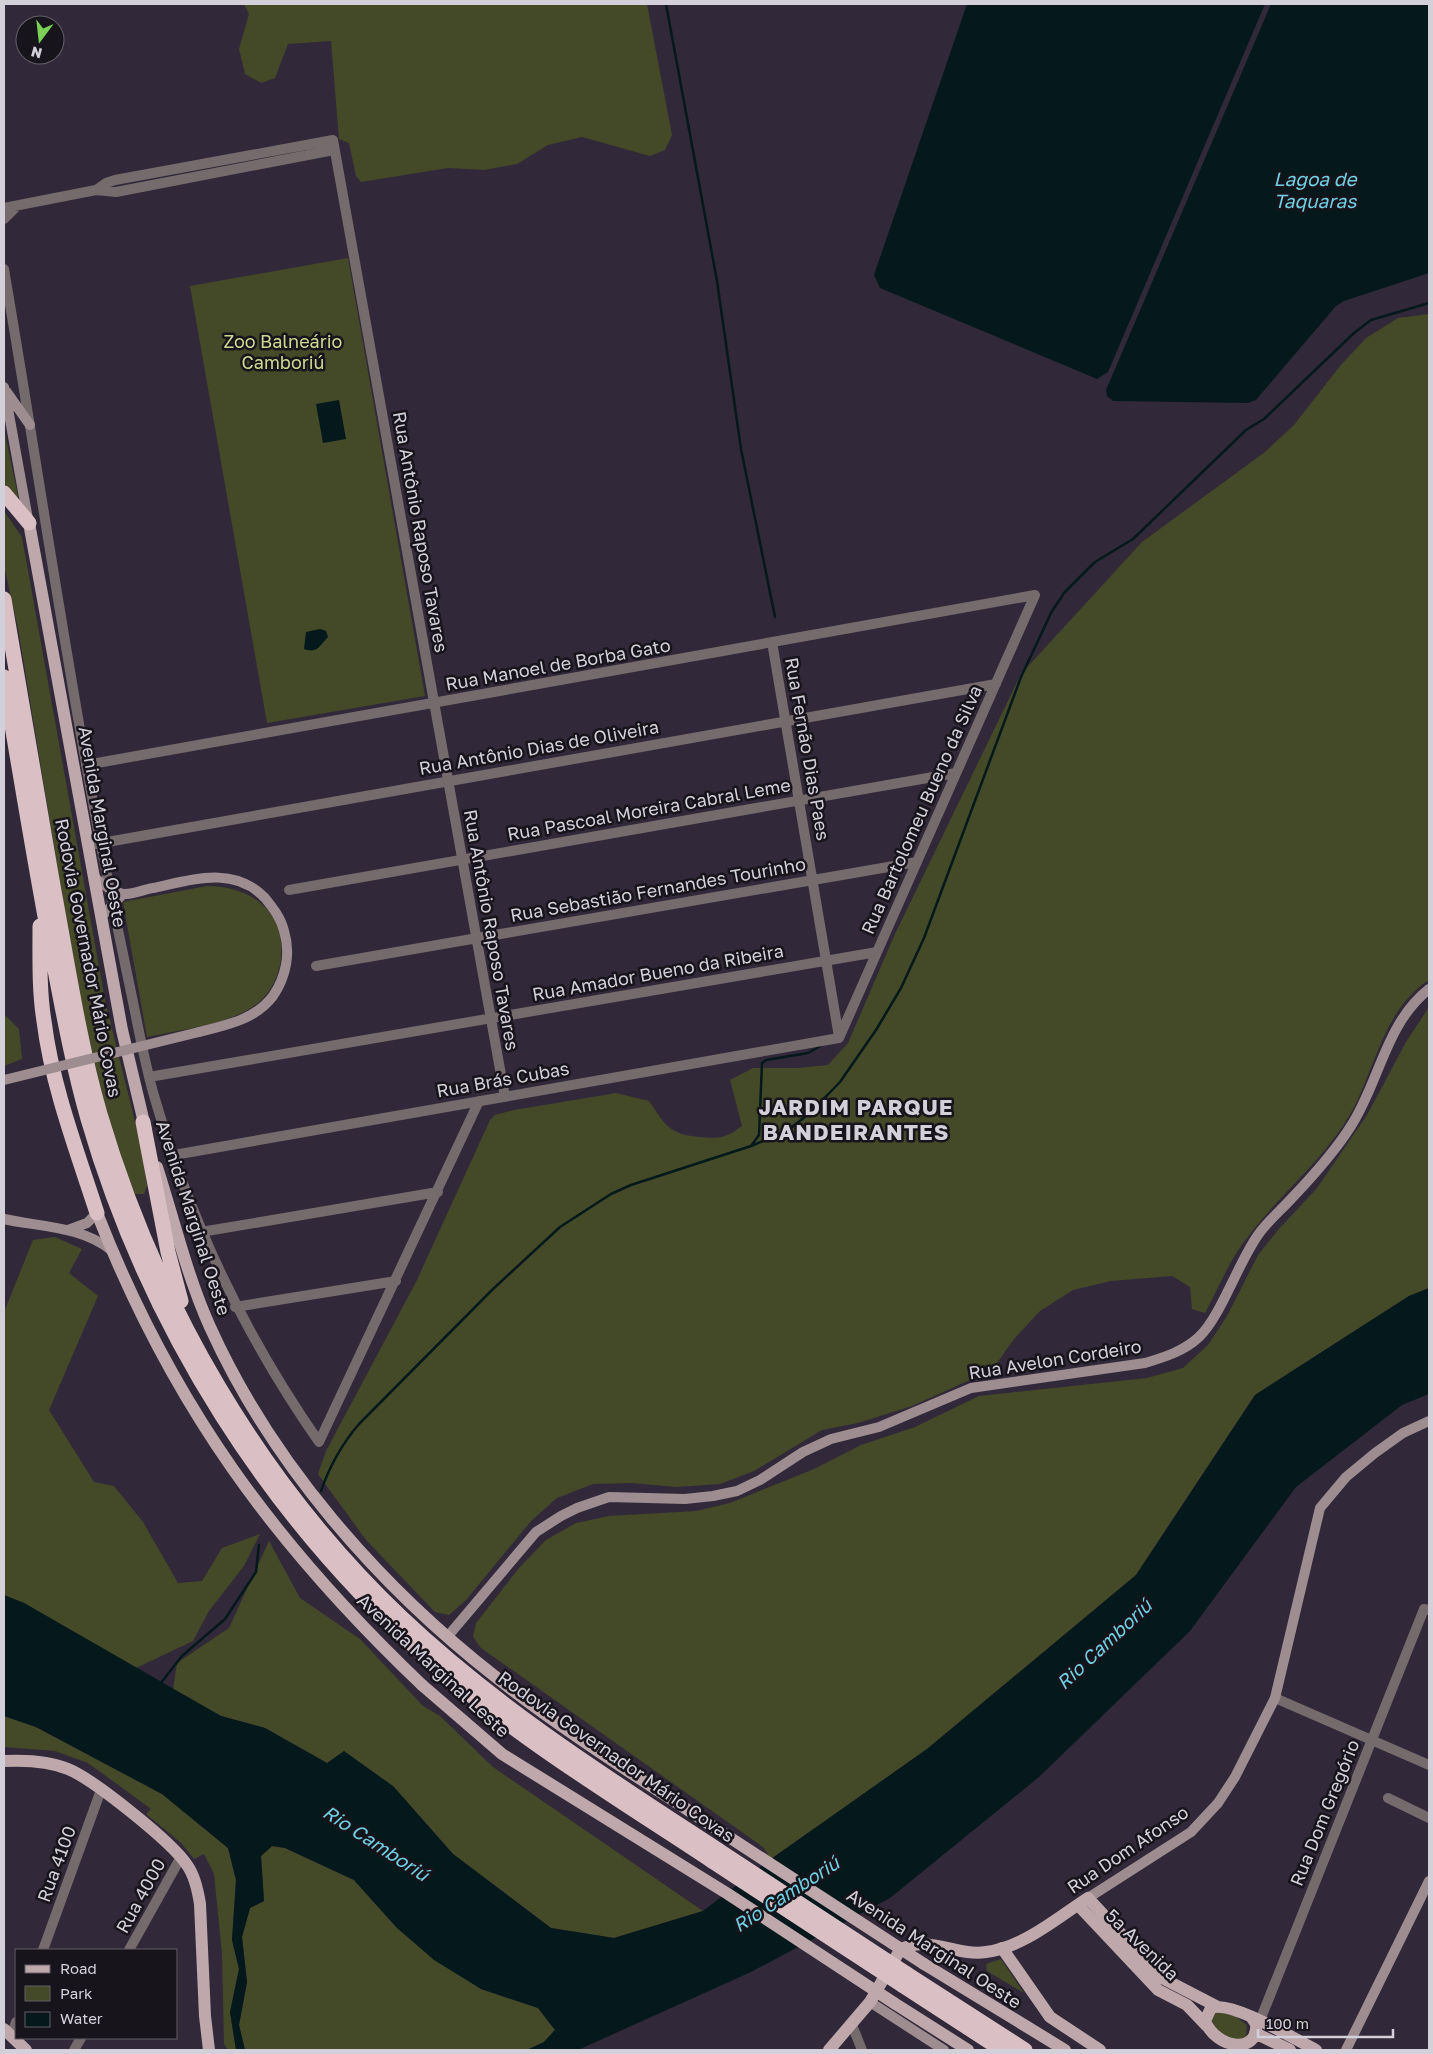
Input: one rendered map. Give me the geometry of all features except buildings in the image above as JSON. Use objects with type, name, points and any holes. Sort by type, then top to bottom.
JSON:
[{"type":"highway","points":[[4,493],[29,523]]},
{"type":"highway","name":"Rodovia Governador Mário Covas","points":[[4,599],[71,984],[90,1077],[108,1141],[142,1232],[192,1339],[246,1430],[289,1491],[340,1554],[401,1616],[456,1666],[528,1723],[715,1856]]},
{"type":"highway","name":"Rodovia Governador Mário Covas","points":[[4,677],[40,887],[78,1082],[110,1185],[143,1267],[174,1332],[207,1391],[252,1460],[288,1510],[339,1570],[383,1616],[434,1664],[522,1734],[715,1856],[904,1979],[1025,2050]]},
{"type":"highway","points":[[40,887],[41,996],[44,1024],[57,1082],[97,1213]]},
{"type":"highway","points":[[144,1122],[173,1272],[192,1339]]},
{"type":"highway","name":"Rodovia Governador Mário Covas","points":[[904,1979],[1002,2050]]},
{"type":"main road","points":[[4,388],[30,425]]},
{"type":"main road","name":"Avenida Marginal Oeste","points":[[4,388],[84,827],[96,842],[94,877],[122,1030],[144,1122],[198,1296],[224,1355],[267,1430],[351,1539],[411,1602],[496,1677],[545,1714],[709,1824],[924,1964],[1065,2050]]},
{"type":"main road","points":[[4,1080],[199,1032],[249,1017],[272,997],[285,971],[288,944],[279,917],[266,899],[240,881],[220,876],[203,877],[123,894],[109,889],[94,877]]},
{"type":"main road","points":[[101,917],[123,894]]},
{"type":"main road","name":"Rua Avelon Cordeiro","points":[[448,1636],[536,1532],[577,1508],[609,1497],[685,1499],[713,1496],[737,1490],[760,1480],[802,1452],[831,1439],[879,1427],[971,1388],[1145,1363],[1168,1356],[1188,1346],[1201,1335],[1258,1234],[1313,1177],[1352,1125],[1397,1025],[1414,1002],[1429,989]]},
{"type":"main road","points":[[68,1230],[87,1223],[97,1213]]},
{"type":"main road","name":"Avenida Marginal Leste","points":[[97,1213],[111,1250],[157,1348],[186,1401],[228,1465],[289,1546],[356,1621],[422,1685],[502,1754],[531,1774],[728,1894],[968,2050]]},
{"type":"main road","points":[[4,1219],[68,1230],[94,1239],[111,1250]]},
{"type":"main road","name":"Rua Dom Afonso","points":[[831,2050],[870,2002],[900,1950],[914,1944],[979,1954],[1002,1948],[1034,1933],[1172,1845],[1202,1822],[1235,1777],[1275,1698],[1320,1508],[1346,1477],[1379,1449],[1403,1433],[1429,1421]]},
{"type":"main road","points":[[4,1761],[27,1761],[60,1766],[76,1773],[101,1790],[181,1857],[193,1876],[200,1904],[205,2016],[209,2050]]},
{"type":"main road","points":[[1346,2050],[1429,1881]]},
{"type":"main road","name":"5ª Avenida","points":[[1083,1902],[1162,1978],[1216,2006]]},
{"type":"main road","name":"5ª Avenida","points":[[1083,1902],[1158,1990],[1187,2005],[1207,2026]]},
{"type":"main road","name":"Avenida Marginal Oeste","points":[[1002,1948],[1050,2017],[1100,2050]]},
{"type":"main road","points":[[870,2002],[944,2050]]},
{"type":"main road","points":[[1255,2028],[1247,2043],[1234,2046],[1222,2041],[1207,2026],[1206,2017],[1211,2008],[1216,2006],[1231,2009],[1255,2028],[1290,2050]]},
{"type":"main road","points":[[1255,2028],[1316,2050]]},
{"type":"main road","points":[[8,2033],[26,2050]]},
{"type":"street","name":"Rua Antônio Raposo Tavares","points":[[17,206],[96,190],[116,192],[333,145],[505,1096]]},
{"type":"street","points":[[4,208],[17,206]]},
{"type":"street","points":[[4,219],[17,206]]},
{"type":"street","points":[[4,269],[86,765],[96,842],[109,889],[149,1077],[201,1232],[235,1307],[272,1374],[318,1442],[396,1281],[479,1101]]},
{"type":"street","name":"Rua Manoel de Borba Gato","points":[[86,765],[1035,595]]},
{"type":"street","name":"Rua Bartolomeu Bueno da Silva","points":[[839,1038],[1035,595]]},
{"type":"street","name":"Rua Fernão Dias Paes","points":[[772,642],[839,1038]]},
{"type":"street","name":"Rua Antônio Dias de Oliveira","points":[[96,842],[115,841],[448,780],[996,684]]},
{"type":"street","points":[[79,796],[82,772],[86,765]]},
{"type":"street","name":"Rua Pascoal Moreira Cabral Leme","points":[[289,890],[956,773]]},
{"type":"street","name":"Rua Sebastião Fernandes Tourinho","points":[[316,966],[917,862]]},
{"type":"street","name":"Rua Amador Bueno da Ribeira","points":[[149,1077],[877,952]]},
{"type":"street","name":"Rua Brás Cubas","points":[[174,1155],[839,1038]]},
{"type":"street","points":[[201,1232],[438,1192]]},
{"type":"street","points":[[235,1307],[396,1281]]},
{"type":"street","name":"Rua Dom Gregório","points":[[1248,2050],[1255,2028],[1427,1609]]},
{"type":"street","points":[[1275,1698],[1429,1765]]},
{"type":"street","name":"Rua 4100","points":[[42,1949],[101,1790]]},
{"type":"street","points":[[1388,1798],[1429,1818]]},
{"type":"street","name":"Rua 4000","points":[[129,1949],[181,1857]]},
{"type":"street","points":[[852,2025],[862,2050]]},
{"type":"street","points":[[74,2050],[80,2039]]},
{"type":"green space","points":[[244,4],[647,4],[672,135],[665,150],[650,156],[582,137],[548,145],[517,164],[484,170],[448,168],[361,182],[356,176],[349,143],[339,139],[331,41],[288,44],[275,78],[261,83],[245,74],[239,49],[249,14]]},
{"type":"green space","name":"Zoo Balneário Camboriú","points":[[348,258],[425,696],[267,723],[190,286]]},
{"type":"green space","points":[[1429,314],[1429,980],[1403,1004],[1393,1019],[1357,1101],[1345,1122],[1316,1160],[1251,1232],[1233,1259],[1205,1313],[1192,1309],[1190,1287],[1172,1276],[1111,1281],[1073,1290],[1040,1311],[1014,1339],[992,1370],[912,1406],[858,1423],[822,1430],[754,1471],[720,1484],[676,1487],[632,1483],[593,1484],[557,1498],[531,1521],[466,1600],[449,1615],[435,1612],[366,1540],[318,1474],[326,1451],[416,1282],[490,1120],[495,1115],[514,1110],[616,1093],[649,1101],[664,1122],[675,1131],[690,1136],[718,1138],[742,1126],[730,1080],[753,1068],[798,1068],[828,1065],[848,1043],[895,934],[1021,674],[1142,542],[1265,452],[1294,425],[1340,366],[1366,338],[1398,318]]},
{"type":"green space","points":[[4,429],[18,496],[18,499],[4,485]]},
{"type":"green space","points":[[4,511],[22,537],[105,1000],[143,1154],[147,1186],[144,1194],[134,1194],[114,1143],[79,997],[18,628],[4,566]]},
{"type":"green space","points":[[207,886],[224,887],[239,891],[253,898],[273,918],[279,932],[281,947],[280,965],[276,978],[262,1000],[240,1014],[215,1023],[147,1037],[123,902]]},
{"type":"green space","points":[[1429,1007],[1429,1288],[1409,1296],[1255,1395],[1136,1575],[927,1749],[771,1859],[763,1847],[481,1648],[473,1637],[476,1623],[519,1568],[546,1540],[576,1523],[609,1516],[696,1511],[730,1503],[814,1469],[861,1445],[915,1427],[979,1396],[1147,1378],[1183,1368],[1208,1345],[1227,1316],[1258,1255],[1278,1230],[1317,1188],[1367,1115],[1406,1042]]},
{"type":"green space","points":[[4,1014],[19,1029],[22,1059],[4,1066]]},
{"type":"green space","points":[[55,1237],[82,1249],[69,1273],[98,1296],[49,1410],[94,1482],[114,1486],[143,1522],[178,1583],[202,1581],[222,1548],[260,1534],[244,1566],[209,1611],[193,1641],[136,1668],[24,1603],[4,1595],[4,1312],[33,1240]]},
{"type":"green space","points":[[269,1541],[300,1598],[360,1639],[423,1706],[440,1716],[493,1767],[703,1911],[614,1938],[551,1928],[453,1854],[393,1786],[327,1763],[265,1728],[221,1716],[173,1690],[177,1663],[229,1628]]},
{"type":"green space","points":[[4,1716],[36,1727],[162,1794],[228,1848],[236,1880],[232,1940],[239,1969],[230,2012],[236,2050],[228,2050],[224,2044],[222,1954],[214,1874],[204,1854],[194,1859],[181,1843],[146,1814],[151,1809],[88,1763],[55,1751],[4,1747]]},
{"type":"green space","points":[[272,1846],[285,1848],[354,1880],[397,1928],[481,1989],[538,2008],[555,2030],[544,2042],[527,2050],[245,2050],[239,2025],[247,1982],[242,1937],[250,1908],[264,1901],[261,1856]]},
{"type":"green space","points":[[1001,1959],[1024,1993],[987,1971],[986,1964]]},
{"type":"green space","points":[[1217,2011],[1235,2016],[1247,2025],[1246,2038],[1238,2043],[1216,2030],[1211,2018]]},
{"type":"water","points":[[967,4],[1265,4],[1108,372],[1097,379],[880,288],[874,275]]},
{"type":"water","name":"Lagoa de Taquaras","points":[[1271,4],[1429,4],[1429,273],[1344,301],[1336,306],[1256,400],[1248,403],[1113,401],[1107,396],[1106,390]]},
{"type":"water","points":[[339,400],[346,439],[323,443],[316,404]]},
{"type":"water","points":[[320,629],[326,631],[328,637],[321,646],[316,650],[304,649],[306,632]]},
{"type":"water","name":"Rio Camboriú","points":[[1429,1288],[1429,1394],[1402,1405],[1296,1487],[1190,1631],[1039,1777],[890,1898],[751,1972],[578,2050],[527,2050],[544,2042],[555,2030],[538,2008],[481,1989],[434,1960],[397,1928],[354,1880],[285,1848],[272,1846],[261,1856],[264,1901],[250,1908],[242,1937],[247,1982],[239,2025],[245,2050],[236,2050],[230,2012],[239,1969],[232,1940],[236,1880],[228,1848],[162,1794],[36,1727],[4,1716],[4,1595],[24,1603],[221,1716],[265,1728],[327,1763],[344,1751],[393,1786],[453,1854],[551,1928],[614,1938],[703,1911],[771,1859],[927,1749],[1136,1575],[1255,1395],[1409,1296]]},
{"type":"waterway","points":[[666,4],[717,281],[741,449],[775,617]]},
{"type":"waterway","points":[[321,1491],[337,1456],[359,1424],[492,1290],[560,1227],[611,1194],[631,1185],[751,1146],[787,1131],[811,1112],[840,1082],[876,1030],[901,988],[924,938],[1021,677],[1051,613],[1064,593],[1095,562],[1133,539],[1246,430],[1264,419],[1354,333],[1371,320],[1429,303]]},
{"type":"waterway","points":[[751,1146],[759,1135],[762,1063],[766,1060],[808,1053],[822,1045]]},
{"type":"waterway","points":[[160,1684],[182,1656],[225,1619],[256,1572],[259,1545]]},
{"type":"district","name":"JARDIM PARQUE BANDEIRANTES","points":[[856,1120]]}]
